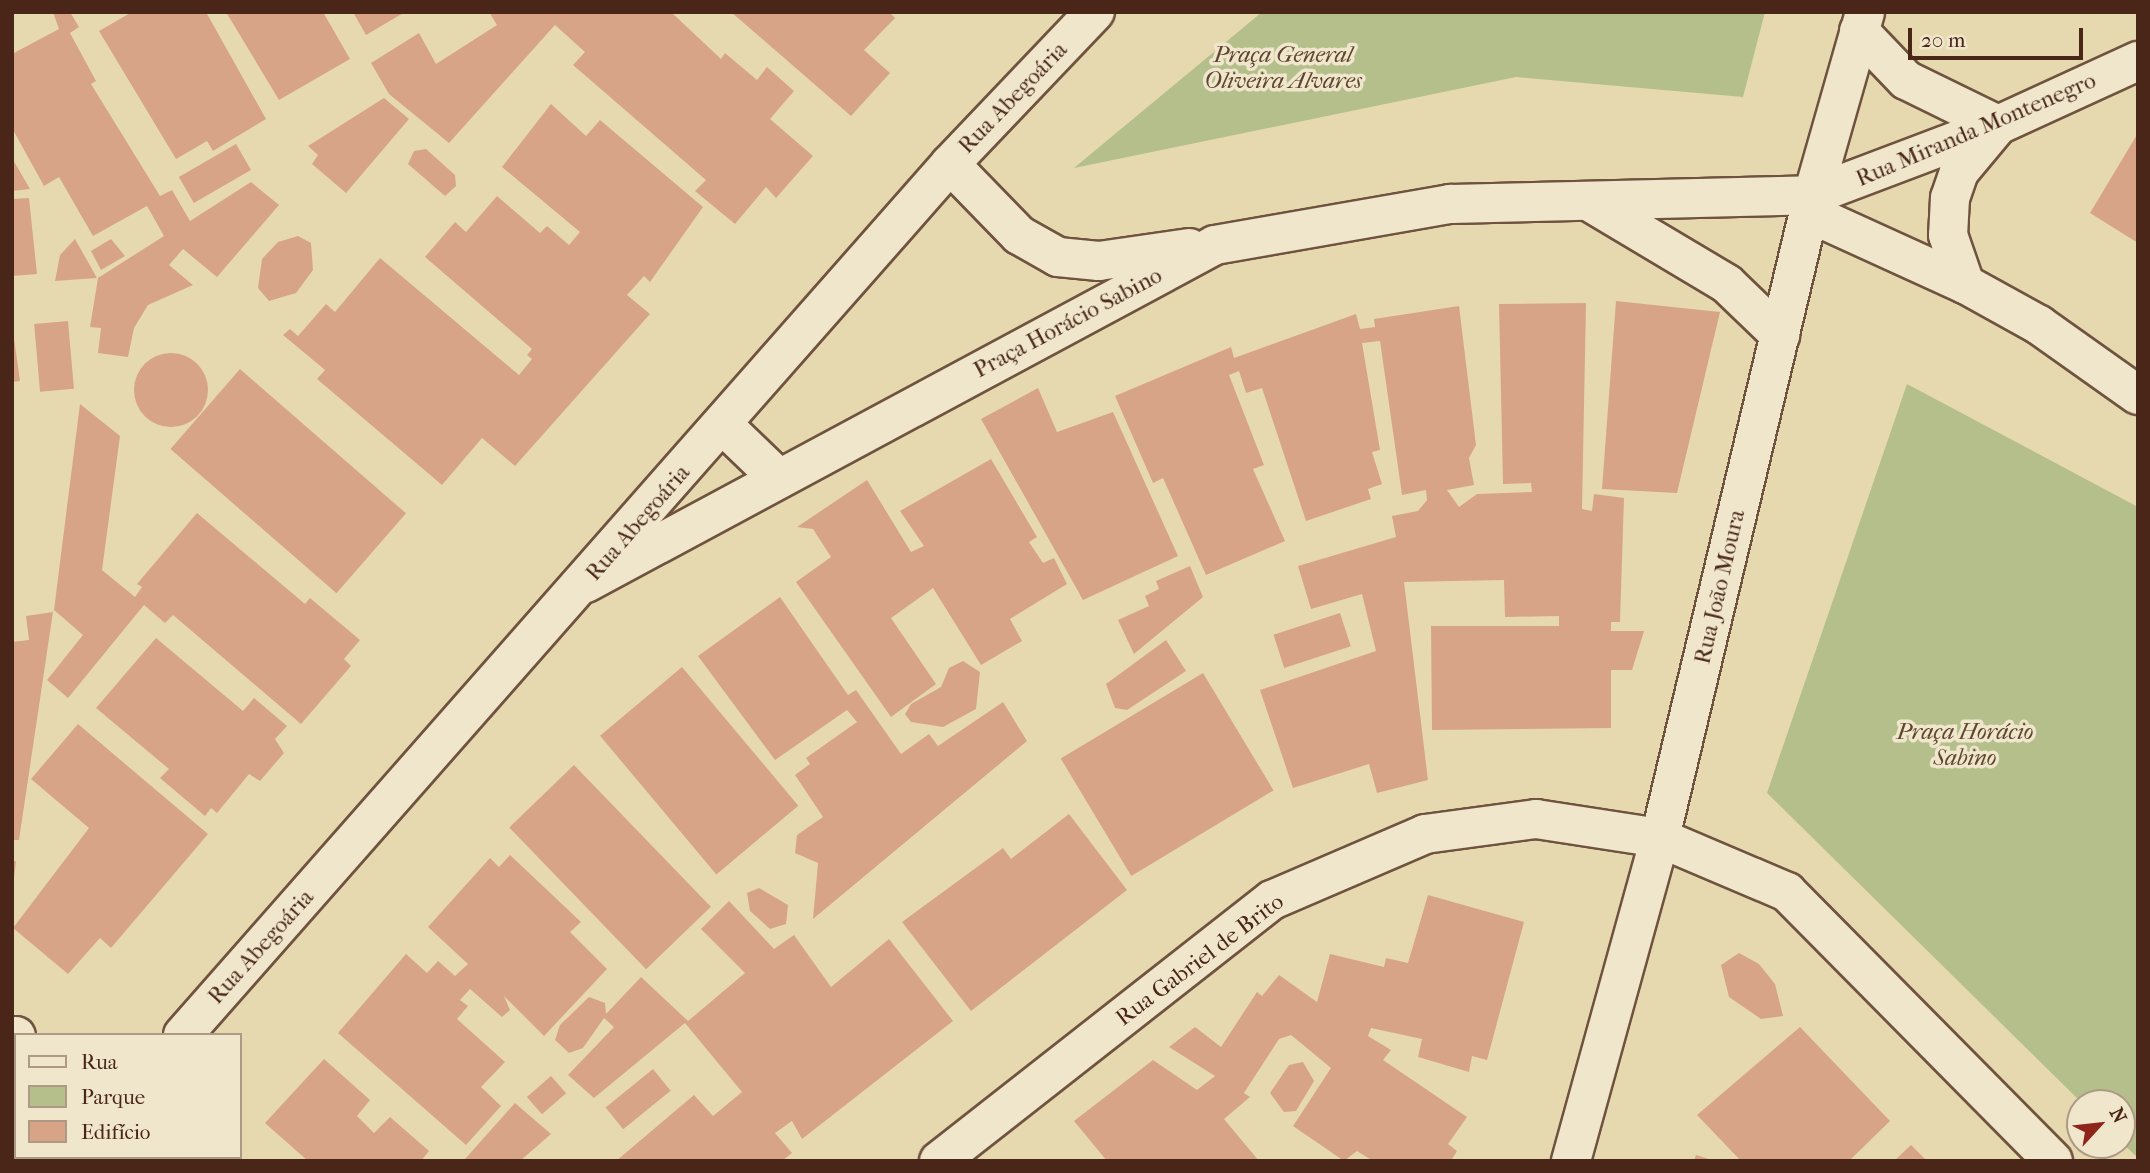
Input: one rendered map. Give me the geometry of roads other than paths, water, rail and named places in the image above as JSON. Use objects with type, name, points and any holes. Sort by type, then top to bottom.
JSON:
[{"type":"street","name":"Rua Abegoária","points":[[185,1033],[586,583],[950,164],[1095,12]]},
{"type":"street","points":[[1862,21],[1906,80],[1998,125],[1959,172],[1950,198],[1948,234],[1965,284]]},
{"type":"street","name":"Rua João Moura","points":[[1571,1161],[1660,838],[1811,204],[1862,21]]},
{"type":"street","name":"Rua Miranda Montenegro","points":[[1811,204],[1998,125],[2138,61]]},
{"type":"street","points":[[950,164],[1019,235],[1058,257],[1099,261],[1215,245]]},
{"type":"street","name":"Praça Horácio Sabino","points":[[586,583],[776,477],[1215,245],[1450,204],[1811,204],[2039,325],[2138,395]]},
{"type":"street","points":[[1592,204],[1727,284],[1780,335]]},
{"type":"street","points":[[723,425],[776,477]]},
{"type":"street","name":"Rua Gabriel de Brito","points":[[939,1161],[1272,900],[1425,834],[1536,820],[1660,838]]},
{"type":"street","points":[[1660,838],[1787,892],[2053,1161]]},
{"type":"park label","name":"Praça General Oliveira Alvares","points":[[1283,68]]}]
